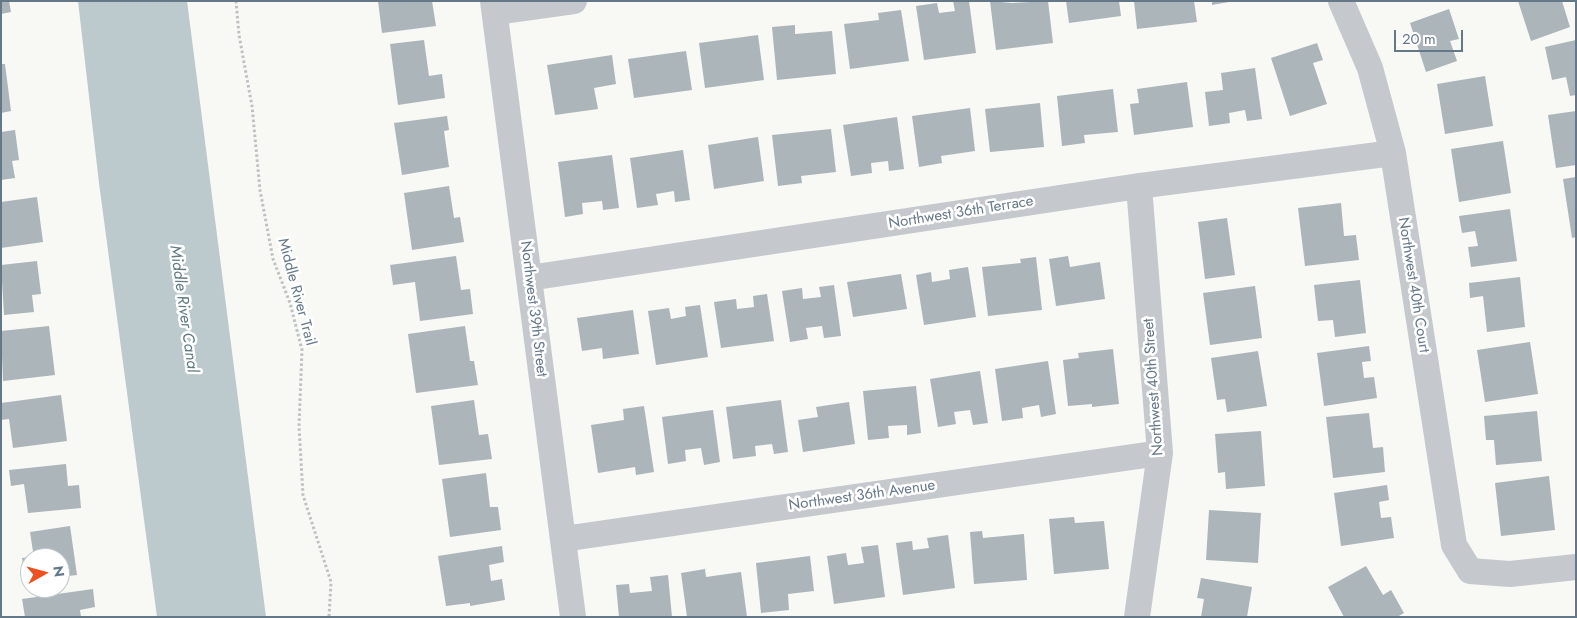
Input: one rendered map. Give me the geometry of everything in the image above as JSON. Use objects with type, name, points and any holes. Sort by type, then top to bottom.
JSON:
[{"type":"street","points":[[494,7],[574,1]]},
{"type":"street","name":"Northwest 40th Court","points":[[1341,1],[1370,68],[1393,153],[1454,546],[1470,571],[1510,574],[1576,567]]},
{"type":"street","name":"Northwest 39th Street","points":[[494,7],[573,617]]},
{"type":"street","name":"Northwest 36th Terrace","points":[[529,278],[1139,186],[1393,153]]},
{"type":"street","name":"Northwest 40th Street","points":[[1137,617],[1160,453],[1139,186]]},
{"type":"street","name":"Northwest 36th Avenue","points":[[563,539],[1160,453]]},
{"type":"path","name":"Middle River Trail","points":[[236,1],[239,34],[252,106],[260,190],[266,224],[273,259],[290,303],[302,350],[299,426],[303,495],[331,582],[329,617]]},
{"type":"water","name":"Middle River Canal","points":[[78,1],[187,1],[266,617],[157,617],[99,183]]},
{"type":"building","points":[[1,1],[9,1],[11,12],[1,14]]},
{"type":"building","points":[[378,1],[432,1],[436,26],[382,33]]},
{"type":"building","points":[[953,1],[969,1],[976,53],[924,60],[916,6],[937,3],[939,13],[955,11]]},
{"type":"building","points":[[990,1],[1012,3],[1048,1],[1053,43],[996,50]]},
{"type":"building","points":[[1066,1],[1119,1],[1121,16],[1069,23]]},
{"type":"building","points":[[1134,1],[1194,1],[1197,22],[1137,29]]},
{"type":"building","points":[[1212,1],[1229,1],[1229,2],[1212,5]]},
{"type":"building","points":[[1518,1],[1562,1],[1570,27],[1531,41]]},
{"type":"building","points":[[1449,9],[1459,39],[1450,41],[1457,61],[1426,72],[1410,23]]},
{"type":"building","points":[[901,10],[909,61],[850,69],[844,24],[879,20],[878,13]]},
{"type":"building","points":[[795,25],[795,34],[832,31],[836,74],[777,80],[772,27]]},
{"type":"building","points":[[758,35],[764,80],[705,88],[699,43]]},
{"type":"building","points":[[424,40],[429,76],[442,74],[445,98],[398,105],[390,44]]},
{"type":"building","points":[[1576,40],[1576,95],[1570,96],[1566,77],[1552,80],[1545,47]]},
{"type":"building","points":[[1317,43],[1323,60],[1313,63],[1327,104],[1290,116],[1271,58]]},
{"type":"building","points":[[686,51],[692,90],[634,98],[628,59]]},
{"type":"building","points":[[612,55],[616,84],[594,88],[598,109],[555,115],[547,65]]},
{"type":"building","points":[[1,64],[5,64],[11,111],[1,113]]},
{"type":"building","points":[[1255,68],[1262,119],[1247,121],[1245,110],[1229,113],[1230,123],[1209,126],[1205,92],[1223,90],[1221,73]]},
{"type":"building","points":[[1485,76],[1493,126],[1445,134],[1437,84]]},
{"type":"building","points":[[1187,82],[1193,127],[1134,135],[1130,104],[1139,103],[1137,89]]},
{"type":"building","points":[[1113,89],[1118,132],[1084,135],[1085,143],[1062,146],[1057,96]]},
{"type":"building","points":[[1040,103],[1044,147],[990,152],[985,109]]},
{"type":"building","points":[[970,108],[975,151],[941,156],[942,163],[919,167],[912,116]]},
{"type":"building","points":[[1576,111],[1576,165],[1556,168],[1548,115]]},
{"type":"building","points":[[447,116],[449,130],[444,131],[449,167],[402,175],[394,123]]},
{"type":"building","points":[[897,117],[904,169],[889,171],[888,161],[871,163],[872,173],[851,176],[843,125]]},
{"type":"building","points":[[831,129],[836,172],[801,176],[802,183],[778,186],[772,135]]},
{"type":"building","points":[[15,130],[19,160],[12,161],[15,178],[1,180],[1,132]]},
{"type":"building","points":[[758,137],[764,181],[714,189],[708,145]]},
{"type":"building","points":[[1503,141],[1511,193],[1459,202],[1451,149]]},
{"type":"building","points":[[683,150],[690,200],[675,202],[674,191],[656,194],[658,205],[637,208],[630,158]]},
{"type":"building","points":[[612,155],[619,208],[603,210],[602,201],[582,203],[583,214],[565,217],[558,162]]},
{"type":"building","points":[[1576,177],[1576,237],[1572,238],[1563,179]]},
{"type":"building","points":[[449,186],[454,218],[460,217],[464,242],[412,250],[404,193]]},
{"type":"building","points":[[37,197],[43,242],[1,248],[1,202]]},
{"type":"building","points":[[1341,203],[1344,236],[1356,235],[1359,260],[1305,266],[1298,208]]},
{"type":"building","points":[[1510,209],[1517,261],[1471,267],[1468,247],[1478,246],[1475,231],[1462,233],[1459,216]]},
{"type":"building","points":[[1227,218],[1235,275],[1205,279],[1198,222]]},
{"type":"building","points":[[456,256],[461,290],[470,289],[473,314],[420,321],[415,282],[393,285],[390,265]]},
{"type":"building","points":[[1068,256],[1070,267],[1100,262],[1105,299],[1056,306],[1049,259]]},
{"type":"building","points":[[1036,257],[1042,310],[988,316],[982,267],[1021,263],[1020,259]]},
{"type":"building","points":[[37,261],[41,294],[32,295],[34,312],[4,315],[1,265]]},
{"type":"building","points":[[968,267],[976,317],[924,325],[916,275],[931,272],[932,282],[950,279],[949,270]]},
{"type":"building","points":[[901,274],[907,309],[853,317],[847,282]]},
{"type":"building","points":[[1520,277],[1525,327],[1487,332],[1483,296],[1470,298],[1469,283]]},
{"type":"building","points":[[1360,280],[1366,333],[1335,337],[1333,320],[1318,321],[1314,285]]},
{"type":"building","points":[[834,285],[841,336],[824,338],[822,326],[806,328],[808,339],[790,342],[782,291],[802,288],[803,299],[821,297],[819,287]]},
{"type":"building","points":[[1255,286],[1262,338],[1210,345],[1203,293]]},
{"type":"building","points":[[767,294],[774,341],[721,348],[714,302],[736,299],[737,309],[754,307],[753,296]]},
{"type":"building","points":[[700,305],[708,357],[656,365],[648,311],[669,308],[671,319],[686,316],[685,307]]},
{"type":"building","points":[[633,310],[639,354],[603,359],[602,348],[582,351],[577,318]]},
{"type":"building","points":[[49,326],[55,375],[3,381],[1,331]]},
{"type":"building","points":[[465,326],[470,361],[474,361],[478,385],[416,393],[408,334]]},
{"type":"building","points":[[1530,342],[1538,394],[1485,402],[1477,350]]},
{"type":"building","points":[[1369,346],[1371,361],[1362,362],[1364,378],[1374,377],[1377,398],[1324,406],[1317,353]]},
{"type":"building","points":[[1113,349],[1119,404],[1092,407],[1092,404],[1068,406],[1063,360],[1079,358],[1078,353]]},
{"type":"building","points":[[1258,351],[1267,406],[1227,412],[1225,399],[1217,400],[1211,358]]},
{"type":"building","points":[[1048,361],[1056,414],[1041,417],[1039,405],[1022,408],[1023,418],[1002,421],[995,369]]},
{"type":"building","points":[[980,371],[988,423],[973,425],[970,410],[954,412],[956,424],[938,427],[930,379]]},
{"type":"building","points":[[916,386],[921,433],[907,435],[907,425],[888,426],[889,438],[868,440],[863,391]]},
{"type":"building","points":[[61,395],[67,441],[13,448],[9,419],[1,420],[1,403]]},
{"type":"building","points":[[474,400],[479,435],[488,434],[492,459],[439,465],[431,406]]},
{"type":"building","points":[[781,400],[788,452],[774,454],[772,444],[755,446],[756,456],[733,459],[726,407]]},
{"type":"building","points":[[849,402],[855,444],[803,452],[798,420],[818,417],[816,407]]},
{"type":"building","points":[[644,406],[654,472],[636,475],[635,467],[598,473],[591,425],[624,420],[623,409]]},
{"type":"building","points":[[713,410],[720,462],[704,465],[701,448],[685,450],[686,461],[668,464],[662,417]]},
{"type":"building","points":[[1537,411],[1542,461],[1496,465],[1494,440],[1486,440],[1484,416]]},
{"type":"building","points":[[1369,413],[1373,448],[1383,447],[1385,472],[1333,478],[1326,417]]},
{"type":"building","points":[[1261,431],[1265,486],[1226,489],[1225,472],[1218,473],[1215,434]]},
{"type":"building","points":[[66,464],[68,486],[79,485],[81,508],[28,513],[24,484],[11,486],[9,470]]},
{"type":"building","points":[[486,473],[490,507],[498,507],[501,530],[450,537],[442,479]]},
{"type":"building","points":[[1549,476],[1555,530],[1501,536],[1495,483]]},
{"type":"building","points":[[1387,485],[1389,500],[1379,502],[1381,518],[1391,517],[1394,538],[1341,546],[1334,493]]},
{"type":"building","points":[[1209,510],[1261,513],[1258,563],[1206,560]]},
{"type":"building","points":[[1074,517],[1075,523],[1104,521],[1109,569],[1054,574],[1049,519]]},
{"type":"building","points":[[70,526],[77,575],[70,576],[70,548],[32,548],[30,532]]},
{"type":"building","points":[[982,531],[983,538],[1024,534],[1027,580],[974,584],[970,532]]},
{"type":"building","points":[[948,535],[955,588],[903,595],[896,543],[912,541],[913,550],[929,548],[927,538]]},
{"type":"building","points":[[878,545],[885,597],[834,604],[827,556],[846,553],[848,565],[864,563],[861,547]]},
{"type":"building","points":[[502,546],[504,562],[489,565],[491,581],[502,579],[505,600],[470,606],[470,603],[446,606],[438,556]]},
{"type":"building","points":[[810,556],[814,591],[788,594],[789,610],[761,613],[756,563]]},
{"type":"building","points":[[1366,566],[1383,595],[1391,590],[1404,613],[1397,617],[1344,617],[1328,587]]},
{"type":"building","points":[[705,569],[706,577],[741,572],[747,617],[687,617],[681,573]]},
{"type":"building","points":[[668,575],[672,617],[619,617],[616,585],[629,584],[630,593],[652,591],[650,577]]},
{"type":"building","points":[[1201,578],[1252,587],[1247,617],[1201,617],[1204,599],[1197,598]]},
{"type":"building","points":[[93,589],[95,607],[80,610],[81,617],[25,617],[22,599],[70,598],[70,592]]}]
